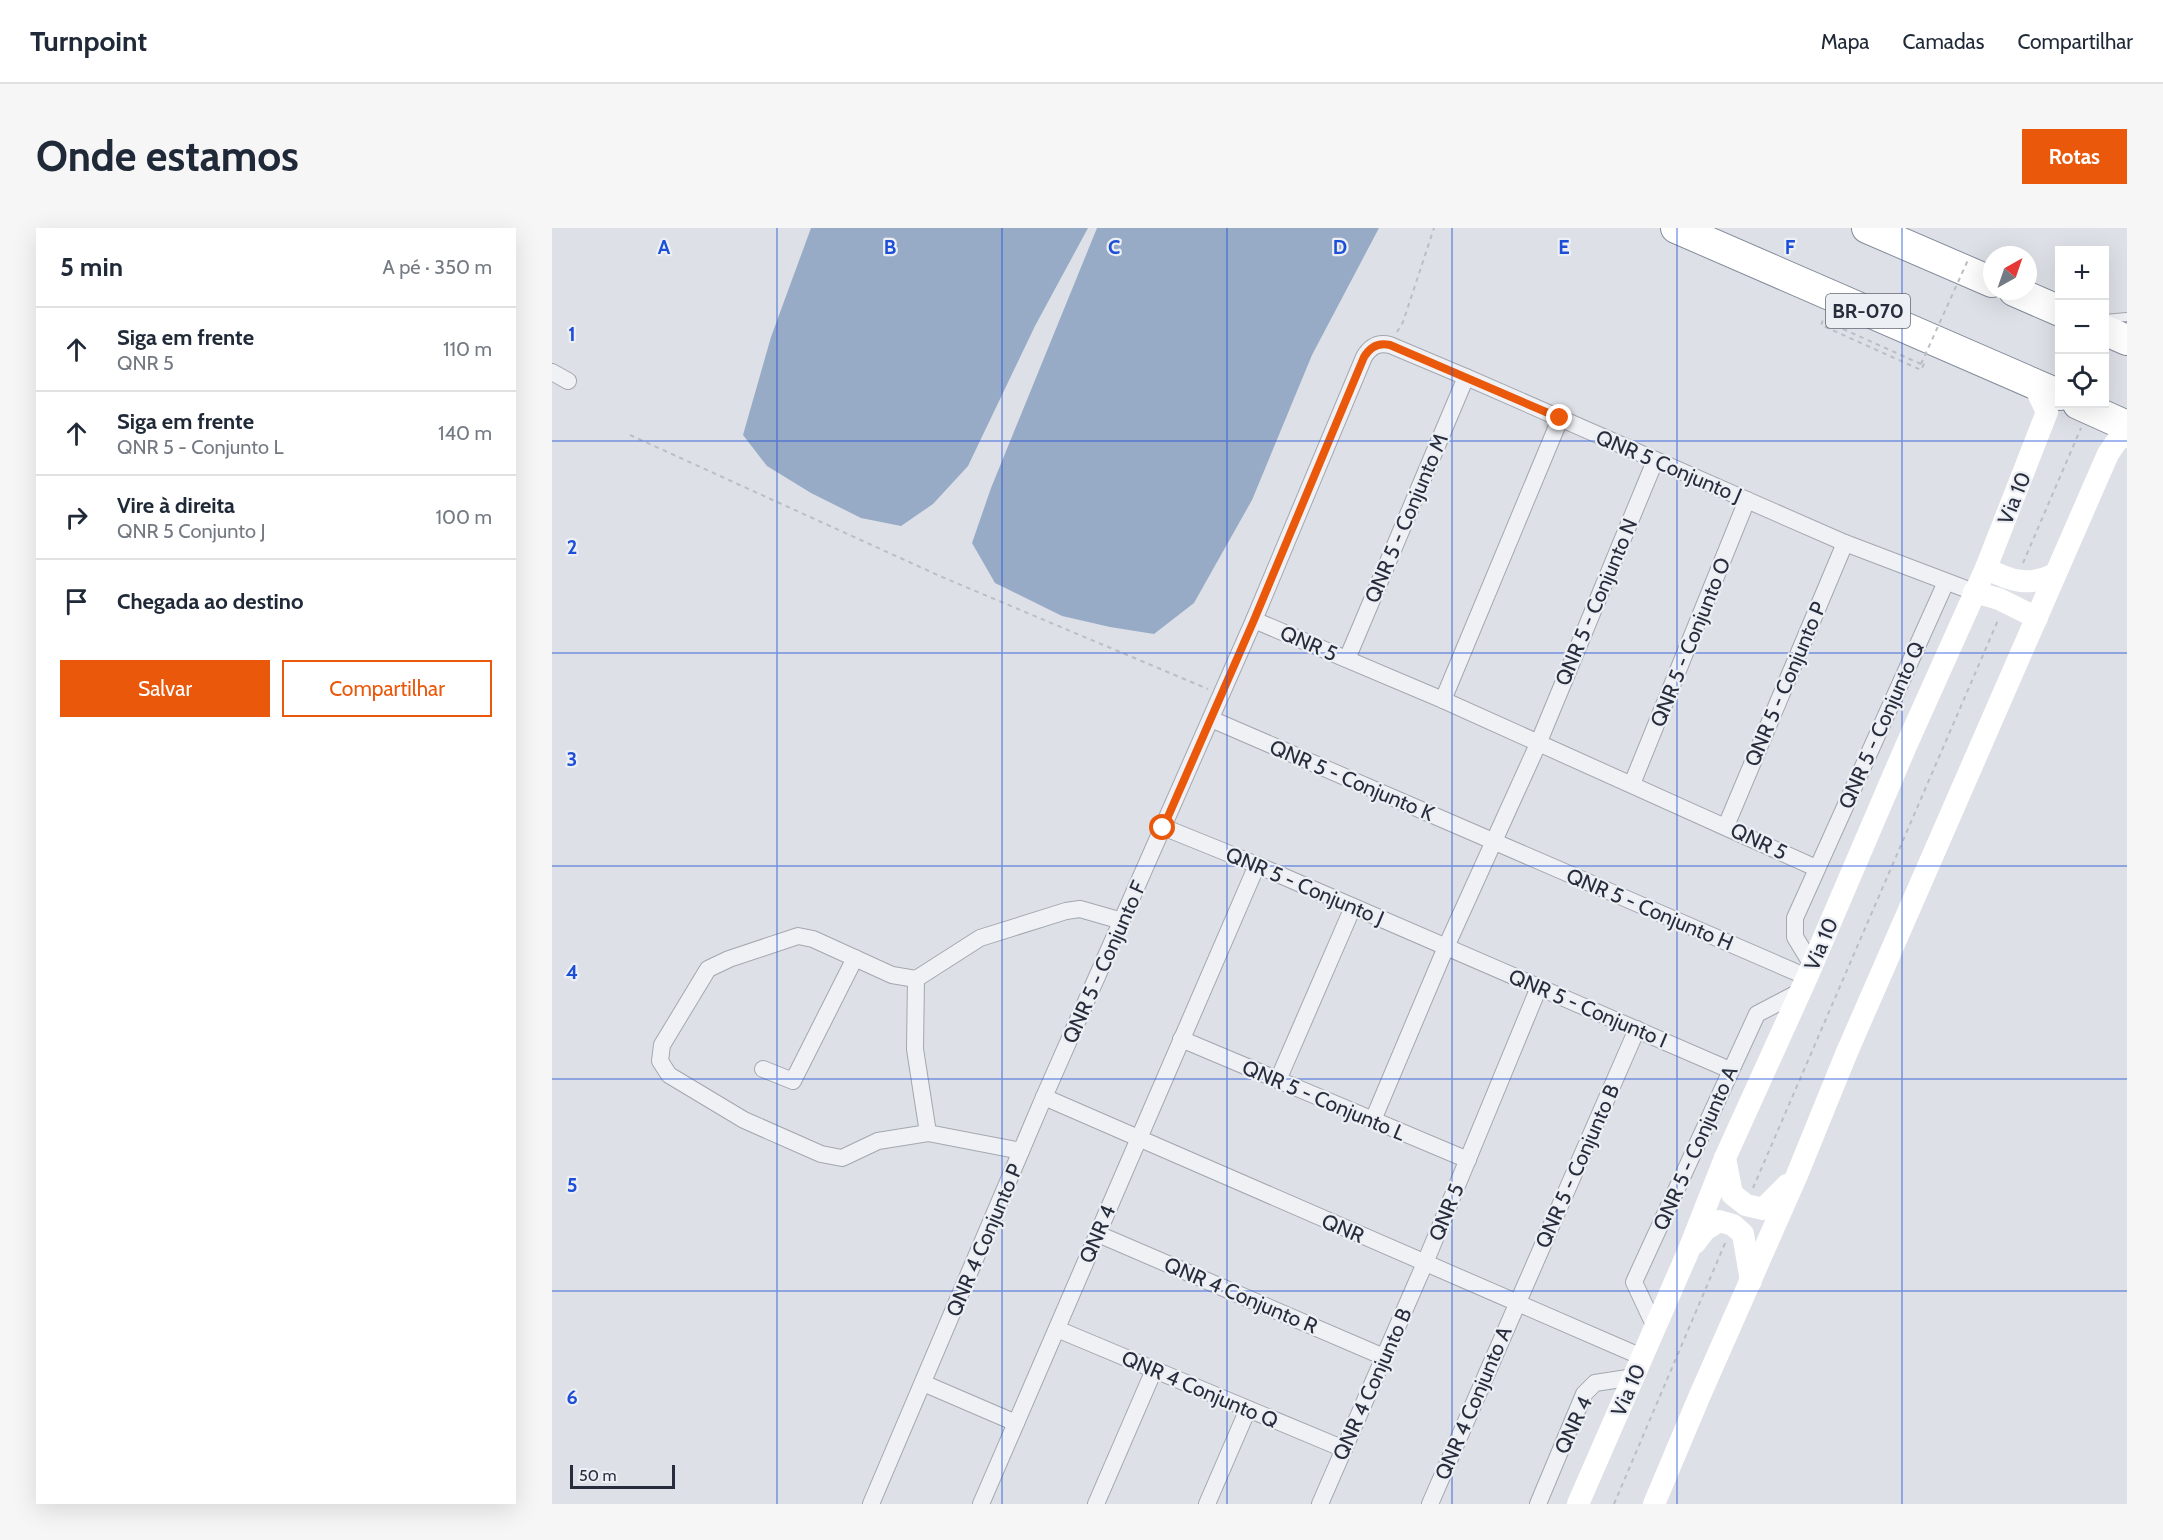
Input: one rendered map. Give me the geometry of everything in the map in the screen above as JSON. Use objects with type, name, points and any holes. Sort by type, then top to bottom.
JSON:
[{"type":"highway","name":"BR-070","points":[[1676,228],[2046,389]]},
{"type":"highway","points":[[1867,228],[1983,278]]},
{"type":"highway","points":[[2034,300],[2055,309]]},
{"type":"highway","points":[[2109,332],[2127,340]]},
{"type":"highway","points":[[2088,408],[2127,426]]},
{"type":"main road","name":"Via 10","points":[[1578,1504],[1688,1252],[1725,1158],[1807,978],[1986,568],[2047,412],[2046,389]]},
{"type":"main road","points":[[1654,1504],[1797,1175],[1846,1052],[2108,454],[2119,438],[2127,437]]},
{"type":"main road","points":[[1986,568],[1998,574],[2029,582],[2042,581],[2055,574]]},
{"type":"main road","points":[[1974,592],[2006,602],[2037,618]]},
{"type":"main road","points":[[1725,1158],[1732,1194],[1746,1205],[1763,1209],[1797,1175]]},
{"type":"main road","points":[[1688,1252],[1705,1230],[1719,1221],[1733,1225],[1743,1234],[1751,1281]]},
{"type":"street","points":[[1254,620],[1364,357],[1369,348],[1382,343],[1390,345]]},
{"type":"street","name":"QNR 5 Conjunto J","points":[[1390,345],[1466,376],[1845,543],[1946,582]]},
{"type":"street","points":[[552,372],[568,381]]},
{"type":"street","name":"QNR 5 - Conjunto M","points":[[1347,659],[1466,376]]},
{"type":"street","points":[[1443,700],[1560,418]]},
{"type":"street","name":"QNR 5 - Conjunto N","points":[[1538,744],[1655,461]]},
{"type":"street","name":"QNR 5 - Conjunto O","points":[[1632,784],[1747,500]]},
{"type":"street","name":"QNR 5 - Conjunto P","points":[[1726,826],[1845,543]]},
{"type":"street","points":[[1946,582],[1974,592]]},
{"type":"street","name":"QNR 5 - Conjunto Q","points":[[1816,868],[1946,582]]},
{"type":"street","name":"QNR 5","points":[[1163,828],[1254,620],[1443,700],[1816,868]]},
{"type":"street","name":"QNR 5 - Conjunto K","points":[[1211,719],[1493,841]]},
{"type":"street","points":[[1373,1120],[1446,947],[1538,744]]},
{"type":"street","name":"QNR 5 - Conjunto J","points":[[1163,828],[1257,865],[1446,947]]},
{"type":"street","name":"QNR 5 - Conjunto F","points":[[1044,1097],[1163,828]]},
{"type":"street","name":"QNR 5 - Conjunto H","points":[[1493,841],[1807,978]]},
{"type":"street","points":[[1138,1140],[1257,865]]},
{"type":"street","points":[[1807,978],[1795,937],[1795,918],[1816,868]]},
{"type":"street","points":[[1278,1080],[1353,907]]},
{"type":"street","points":[[1021,1151],[928,1133],[878,1141],[842,1158],[821,1154],[744,1120],[669,1075],[660,1061],[662,1045],[708,969],[729,959],[798,936],[813,939],[892,975],[916,979],[980,938],[1066,911],[1080,909],[1122,921]]},
{"type":"street","name":"QNR 5 - Conjunto I","points":[[1446,947],[1730,1070]]},
{"type":"street","points":[[763,1069],[792,1082],[855,958]]},
{"type":"street","name":"QNR 5 - Conjunto A","points":[[1655,1327],[1634,1282],[1757,1014],[1807,978]]},
{"type":"street","points":[[916,979],[915,1049],[928,1133]]},
{"type":"street","name":"QNR 5","points":[[1425,1263],[1539,987]]},
{"type":"street","name":"QNR 5 - Conjunto B","points":[[1517,1303],[1637,1029]]},
{"type":"street","name":"QNR 5 - Conjunto L","points":[[1181,1039],[1467,1161]]},
{"type":"street","name":"QNR","points":[[1044,1097],[1138,1140],[1517,1303],[1638,1367]]},
{"type":"street","name":"QNR 4 Conjunto P","points":[[871,1504],[1044,1097]]},
{"type":"street","name":"QNR 4","points":[[981,1504],[1138,1140]]},
{"type":"street","name":"QNR 4 Conjunto R","points":[[1098,1234],[1384,1357]]},
{"type":"street","name":"QNR 4 Conjunto B","points":[[1320,1504],[1425,1263]]},
{"type":"street","name":"QNR 4 Conjunto A","points":[[1430,1504],[1517,1303]]},
{"type":"street","name":"QNR 4 Conjunto Q","points":[[1057,1329],[1344,1449]]},
{"type":"street","name":"QNR 4","points":[[1538,1504],[1584,1394],[1595,1383],[1638,1367]]},
{"type":"street","points":[[1096,1504],[1154,1370]]},
{"type":"street","points":[[923,1383],[1016,1423]]},
{"type":"street","points":[[1207,1504],[1248,1409]]},
{"type":"lane","points":[[2109,319],[2127,318]]},
{"type":"path","points":[[1390,345],[1403,322],[1434,228]]},
{"type":"path","points":[[1921,370],[1821,325],[1823,320],[1921,364],[1968,260]]},
{"type":"path","points":[[2016,579],[2083,408]]},
{"type":"path","points":[[630,435],[942,577],[1222,695]]},
{"type":"path","points":[[1746,1205],[2006,602]]},
{"type":"path","points":[[1614,1504],[1733,1225]]},
{"type":"water","points":[[811,228],[1088,228],[1035,326],[968,466],[933,504],[901,526],[861,518],[811,493],[767,466],[743,435],[771,337]]},
{"type":"water","points":[[1097,228],[1379,228],[1312,355],[1252,500],[1194,603],[1154,634],[1062,616],[995,583],[972,543],[991,488]]},
{"type":"route","points":[[1163,828],[1369,348],[1382,343],[1390,345],[1560,418]]}]
